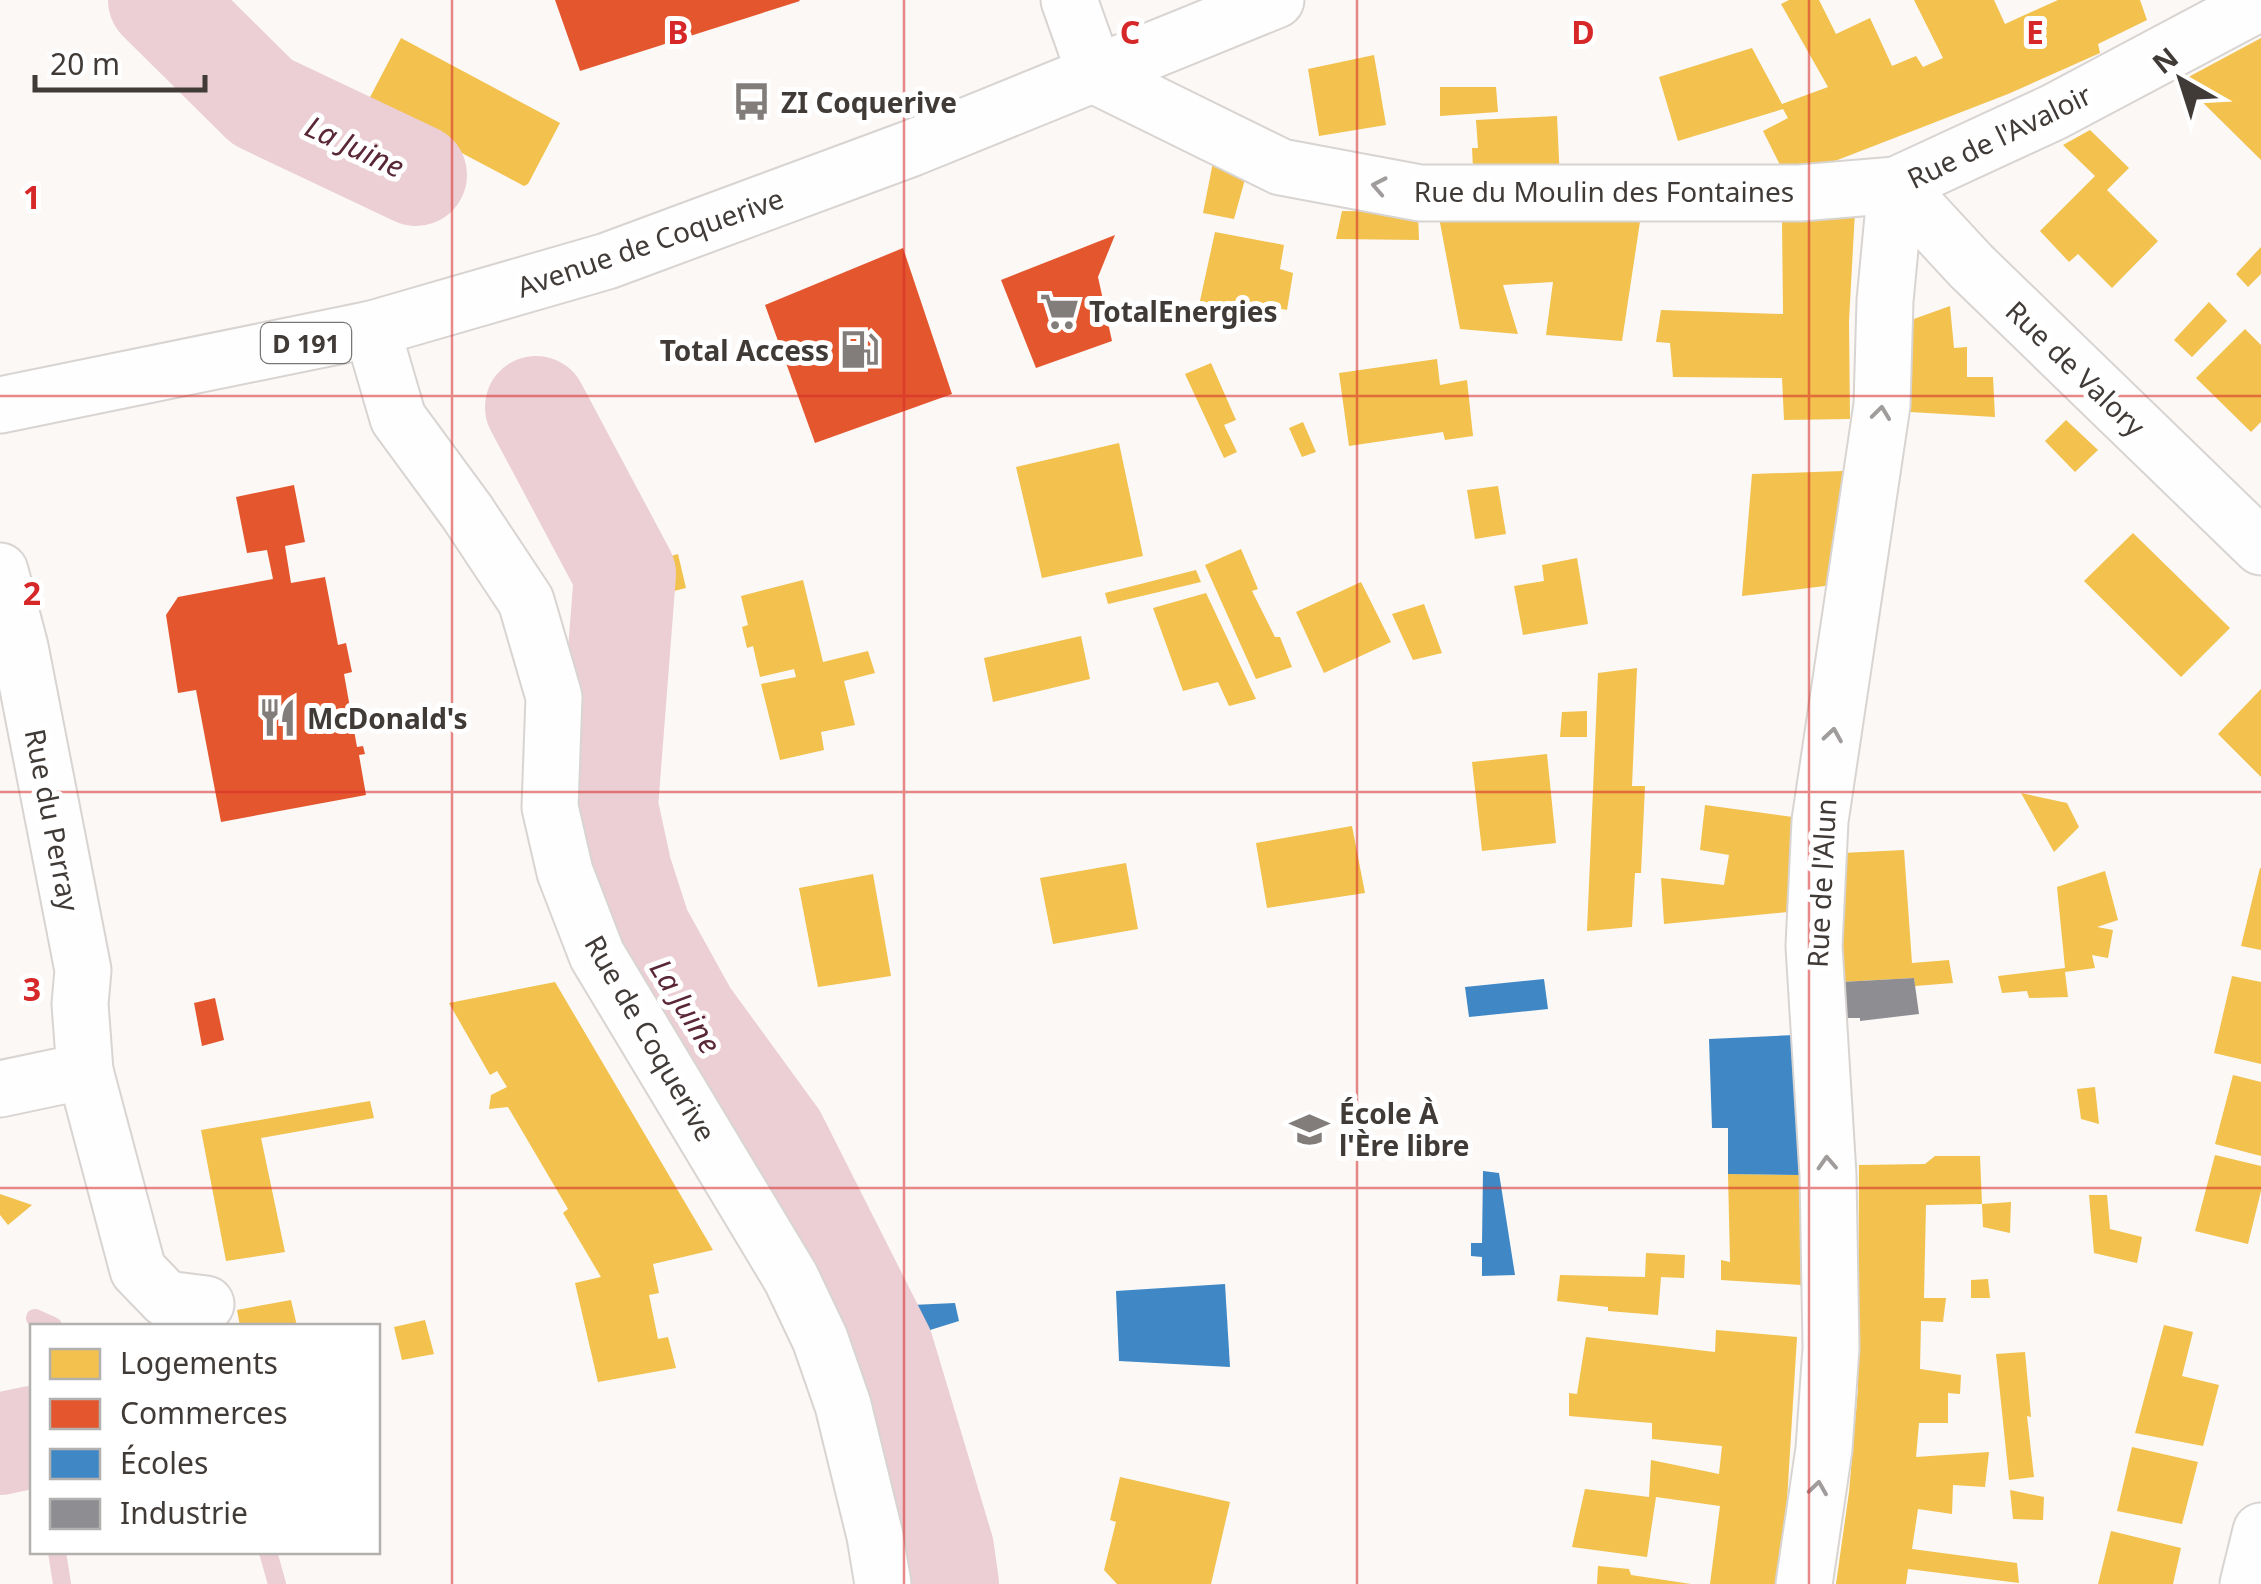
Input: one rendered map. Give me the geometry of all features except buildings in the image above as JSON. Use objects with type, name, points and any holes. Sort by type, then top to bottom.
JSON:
[{"type":"street","points":[[1070,0],[1096,76]]},
{"type":"street","name":"Avenue de Coquerive","points":[[0,405],[372,329],[607,261],[912,148],[1276,0]]},
{"type":"street","name":"Rue de l'Avaloir","points":[[1896,185],[2054,112],[2261,2]]},
{"type":"street","name":"Rue du Moulin des Fontaines","points":[[1096,76],[1281,167],[1420,193],[1800,192],[1896,185]]},
{"type":"street","name":"Rue de Valory","points":[[1896,185],[1971,266],[2261,547]]},
{"type":"street","name":"Rue de l'Alun","points":[[1804,1584],[1824,1449],[1831,1348],[1828,1175],[1814,946],[1820,821],[1882,405],[1885,301],[1896,185]]},
{"type":"street","name":"Rue de Coquerive","points":[[372,329],[398,418],[526,601],[554,697],[550,806],[565,872],[597,954],[791,1278],[820,1339],[843,1406],[876,1536],[883,1584]]},
{"type":"street","name":"Rue du Perray","points":[[0,571],[20,647],[83,970],[80,1004],[84,1071],[138,1270],[166,1299],[206,1304]]},
{"type":"street","points":[[0,1090],[84,1071]]},
{"type":"street","points":[[2248,1584],[2261,1532]]},
{"type":"waterway","name":"La Juine","points":[[159,0],[262,102],[416,175]]},
{"type":"waterway","name":"La Juine","points":[[536,407],[625,574],[607,806],[621,871],[640,930],[687,1015],[776,1137],[883,1349],[943,1549],[948,1584]]},
{"type":"waterway","points":[[35,1318],[48,1324]]},
{"type":"waterway","points":[[0,1444],[30,1437]]},
{"type":"waterway","points":[[57,1554],[62,1584]]},
{"type":"waterway","points":[[269,1554],[277,1584]]},
{"type":"place","name":"ZI Coquerive","points":[[751,102]]},
{"type":"place","name":"TotalEnergies","points":[[1059,311]]},
{"type":"place","name":"Total Access","points":[[859,350]]},
{"type":"place","name":"McDonald's","points":[[277,718]]},
{"type":"place","name":"École À l'Ère libre","points":[[1309,1129]]}]
